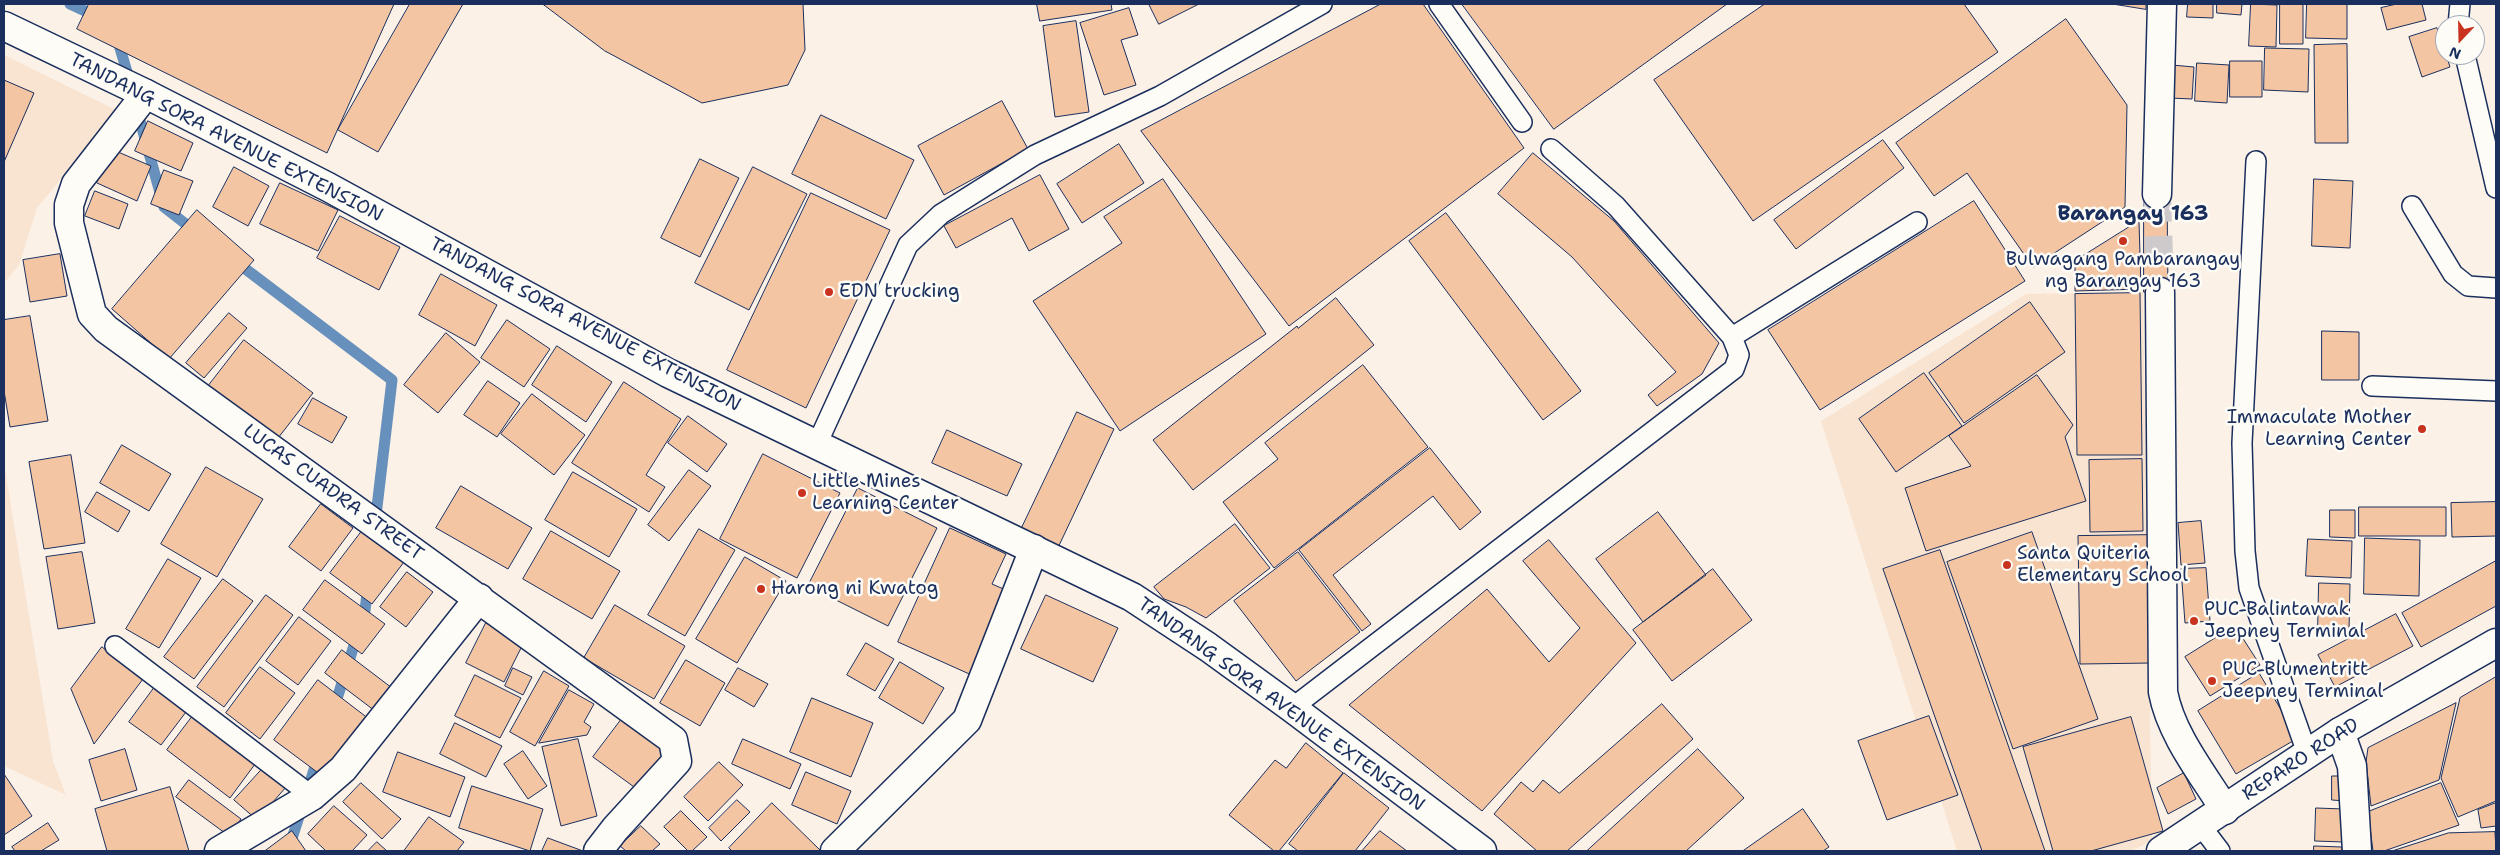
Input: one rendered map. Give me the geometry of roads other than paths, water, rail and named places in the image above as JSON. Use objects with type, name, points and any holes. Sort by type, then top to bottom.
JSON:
[{"type":"street","points":[[2157,194],[2162,4]]},
{"type":"street","name":"TANDANG SORA AVENUE EXTENSION","points":[[4,26],[146,94],[328,187],[668,373],[1132,597],[1208,647],[1482,851]]},
{"type":"street","name":"LUCAS CUADRA STREET","points":[[146,94],[76,184],[69,205],[69,223],[92,314],[106,329],[673,740],[677,761],[598,851]]},
{"type":"street","points":[[2160,292],[2163,692],[2167,711],[2175,727],[2225,810]]},
{"type":"street","points":[[835,851],[966,720],[1034,549]]},
{"type":"street","points":[[219,851],[312,796],[343,769],[479,598]]},
{"type":"street","name":"REPARO ROAD","points":[[2161,851],[2340,732],[2496,643]]},
{"type":"street","points":[[2340,732],[2352,766],[2357,851]]},
{"type":"lane","points":[[817,444],[908,245],[942,214],[1035,155],[1160,96],[1322,4]]},
{"type":"lane","points":[[1439,4],[1522,122]]},
{"type":"lane","points":[[2467,65],[2496,188]]},
{"type":"lane","points":[[1292,708],[1734,369],[1740,355],[1732,338],[1616,206],[1551,149]]},
{"type":"lane","points":[[2256,161],[2242,443],[2249,588],[2307,753]]},
{"type":"lane","points":[[2412,206],[2454,274],[2468,286],[2496,288]]},
{"type":"lane","points":[[1732,338],[1917,222]]},
{"type":"lane","points":[[2372,386],[2496,391]]},
{"type":"lane","points":[[115,646],[312,796]]},
{"type":"lane","points":[[2201,826],[2220,851]]},
{"type":"waterway","points":[[70,4],[98,17]]},
{"type":"waterway","points":[[117,38],[130,82]]},
{"type":"waterway","points":[[137,110],[164,207],[196,232]]},
{"type":"waterway","points":[[235,261],[392,380],[375,524]]},
{"type":"waterway","points":[[334,708],[365,611],[368,584]]},
{"type":"waterway","points":[[307,792],[318,757]]},
{"type":"waterway","points":[[288,851],[302,807]]},
{"type":"tunnel","points":[[2157,194],[2160,292]]},
{"type":"place","name":"Bulwagang Pambarangay ng Barangay 163","points":[[2123,241]]},
{"type":"place","name":"EDN trucking","points":[[829,292]]},
{"type":"place","name":"Immaculate Mother Learning Center","points":[[2422,429]]},
{"type":"place","name":"Little Mines Learning Center","points":[[802,493]]},
{"type":"place","name":"Santa Quiteria Elementary School","points":[[2007,565]]},
{"type":"place","name":"Harong ni Kwatog","points":[[761,589]]},
{"type":"place","name":"PUC-Balintawak Jeepney Terminal","points":[[2194,621]]},
{"type":"place","name":"PUC-Blumentritt Jeepney Terminal","points":[[2212,681]]},
{"type":"district","name":"Barangay 163","points":[[2133,215]]}]
